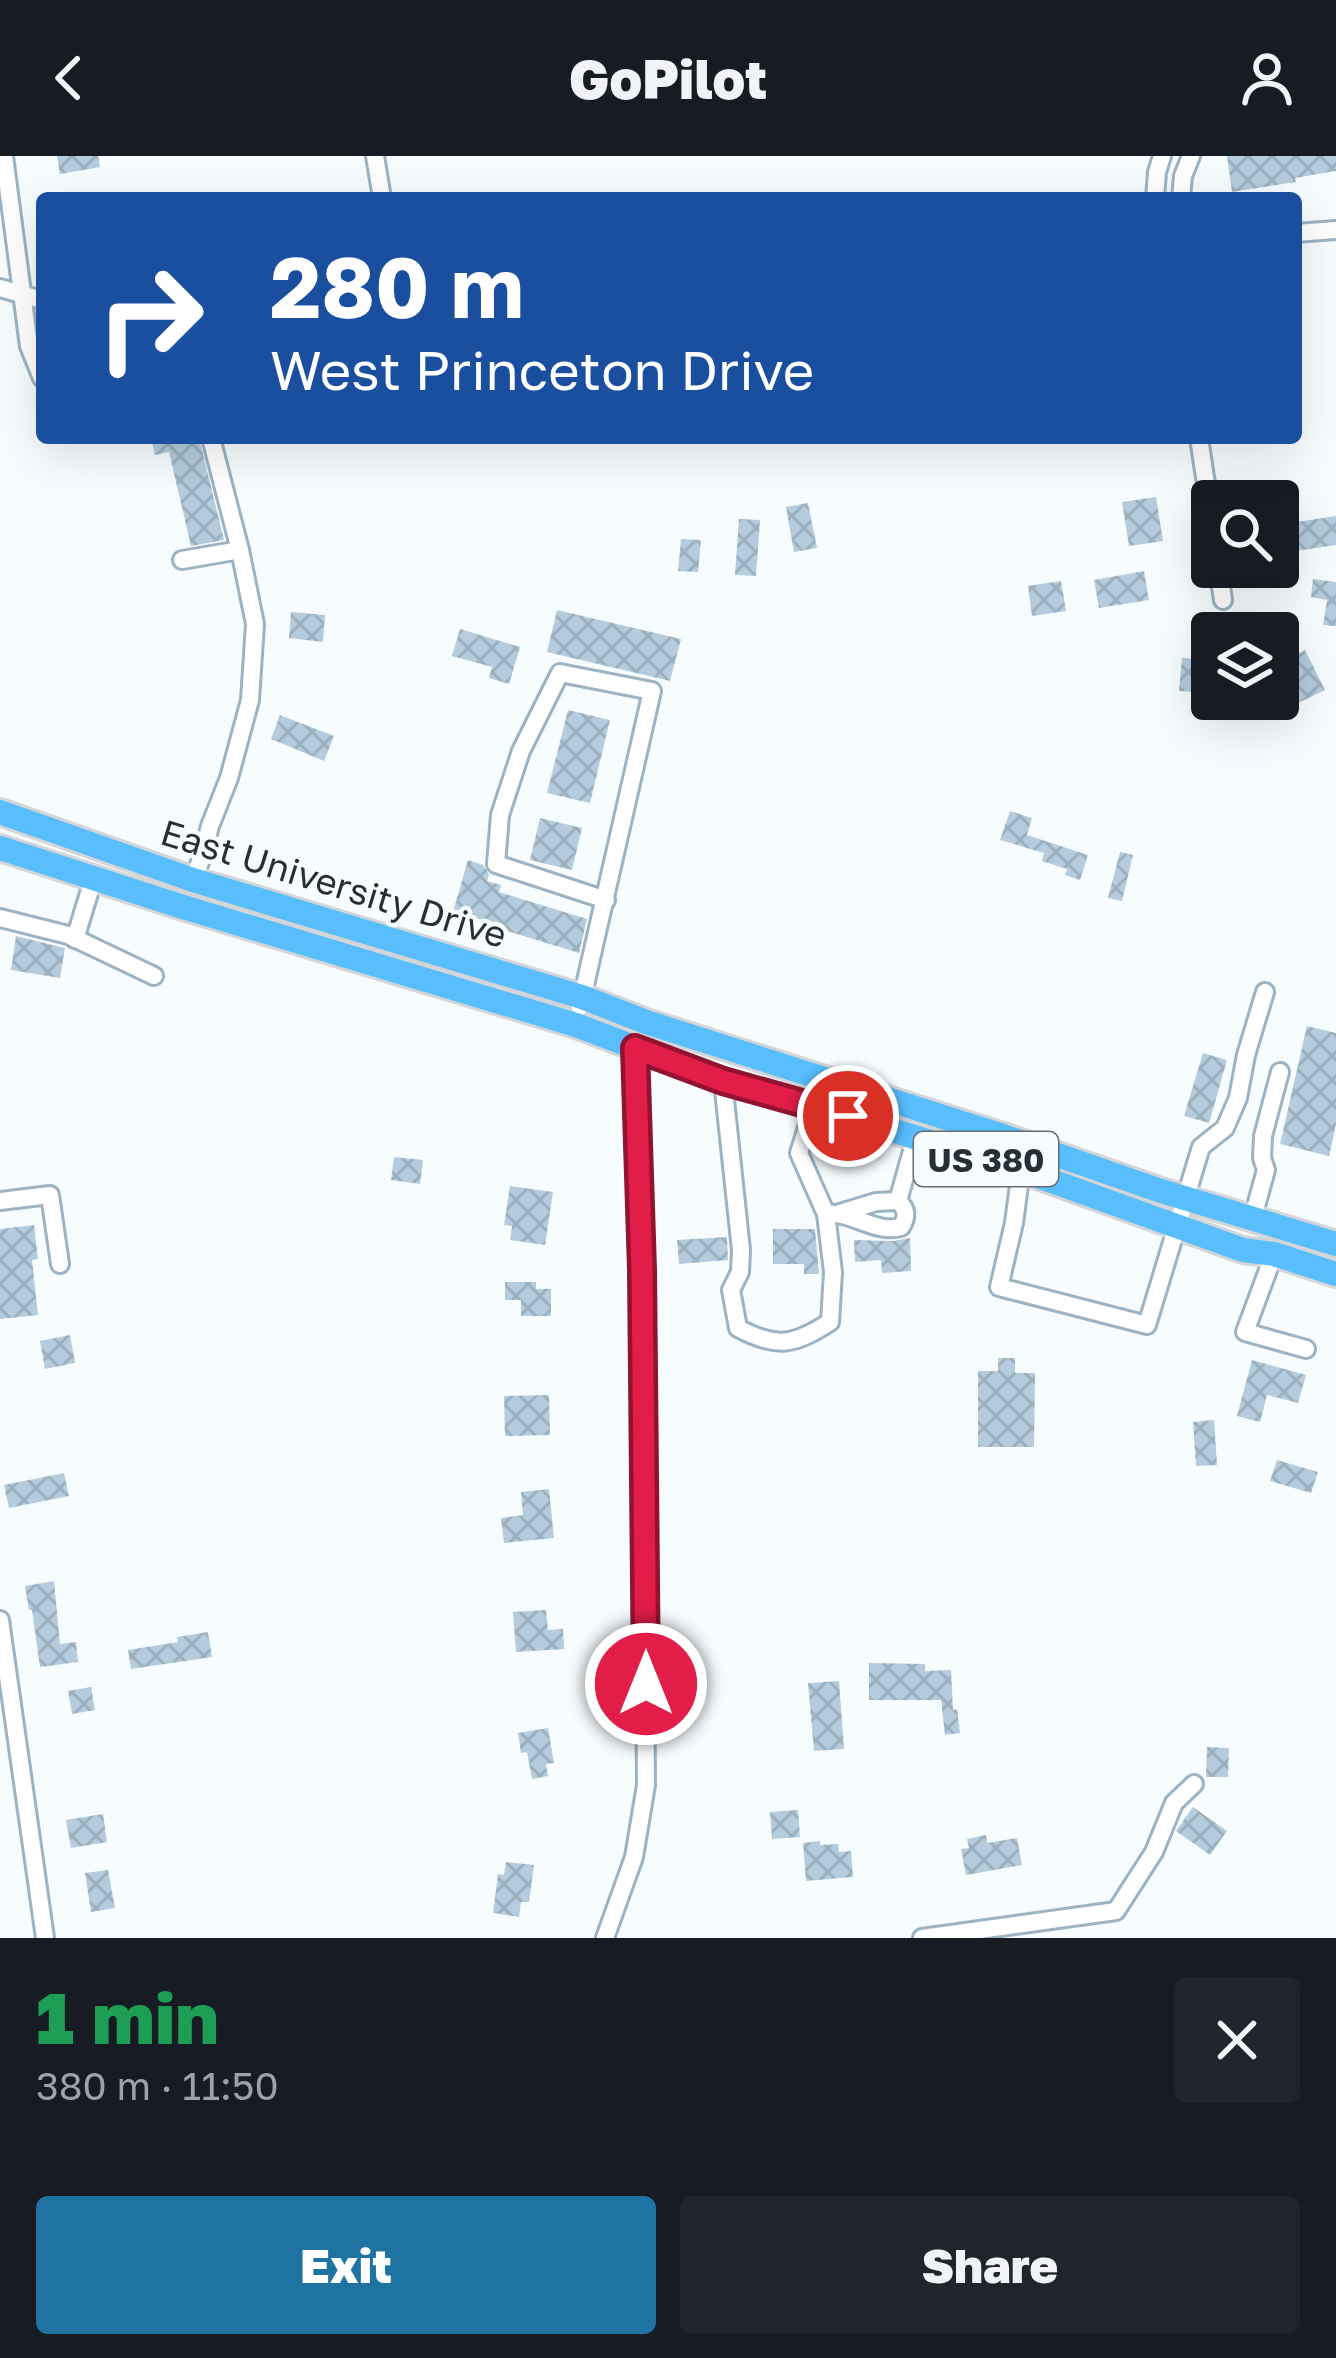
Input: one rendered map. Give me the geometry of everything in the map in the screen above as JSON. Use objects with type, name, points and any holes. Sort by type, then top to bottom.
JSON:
[{"type":"highway","name":"East University Drive","points":[[0,812],[193,880],[582,998],[1185,1197]]},
{"type":"highway","name":"East University Drive","points":[[0,848],[576,1025],[635,1048]]},
{"type":"highway","name":"US 380","points":[[635,1048],[723,1081],[1021,1170],[1244,1250],[1274,1254],[1336,1274]]},
{"type":"highway","name":"US 380","points":[[1185,1197],[1336,1244]]},
{"type":"street","points":[[4,156],[29,346],[36,363]]},
{"type":"street","points":[[375,156],[381,192]]},
{"type":"street","points":[[1155,192],[1162,156]]},
{"type":"street","points":[[1181,192],[1191,156]]},
{"type":"street","points":[[1302,233],[1336,230]]},
{"type":"street","points":[[0,288],[36,298]]},
{"type":"street","points":[[193,880],[250,700],[255,624],[213,444]]},
{"type":"street","points":[[1200,444],[1205,480]]},
{"type":"street","points":[[182,560],[240,550]]},
{"type":"street","points":[[1222,588],[1223,600]]},
{"type":"street","points":[[576,1025],[606,900],[652,691],[560,673],[520,751],[500,814],[496,864],[606,900]]},
{"type":"street","points":[[75,939],[94,877]]},
{"type":"street","points":[[0,918],[75,939],[154,976]]},
{"type":"street","points":[[1021,1170],[1015,1223],[999,1287],[1148,1325],[1201,1147],[1225,1128],[1238,1098],[1265,992]]},
{"type":"street","points":[[611,1936],[634,1857],[646,1785],[642,1270],[635,1048]]},
{"type":"street","points":[[1253,1217],[1266,1170],[1263,1136],[1280,1072]]},
{"type":"street","points":[[723,1081],[740,1250],[740,1272],[731,1290],[738,1328],[759,1340],[799,1342],[830,1322],[833,1214],[799,1153],[814,1106]]},
{"type":"street","points":[[833,1214],[885,1230],[901,1227],[906,1215],[898,1201],[916,1137]]},
{"type":"street","points":[[0,1201],[50,1195],[60,1264]]},
{"type":"street","points":[[833,1214],[898,1201]]},
{"type":"street","points":[[1274,1254],[1245,1332],[1306,1349]]},
{"type":"street","points":[[0,1620],[45,1938]]},
{"type":"street","points":[[922,1938],[1116,1911],[1154,1852],[1174,1804],[1194,1784]]},
{"type":"building","points":[[57,156],[98,156],[100,167],[60,174]]},
{"type":"building","points":[[1227,156],[1336,156],[1336,171],[1232,192]]},
{"type":"building","points":[[152,444],[200,444],[224,540],[191,546],[169,452],[155,455]]},
{"type":"building","points":[[1156,497],[1163,541],[1129,546],[1122,502]]},
{"type":"building","points":[[808,503],[817,548],[794,552],[786,507]]},
{"type":"building","points":[[1336,516],[1336,545],[1299,551],[1299,522]]},
{"type":"building","points":[[739,519],[760,520],[756,576],[735,575]]},
{"type":"building","points":[[681,539],[701,540],[698,572],[678,571]]},
{"type":"building","points":[[1144,571],[1149,600],[1099,608],[1094,580]]},
{"type":"building","points":[[1313,579],[1336,582],[1336,626],[1323,625],[1327,600],[1311,597]]},
{"type":"building","points":[[1061,581],[1066,611],[1032,616],[1028,586]]},
{"type":"building","points":[[557,610],[681,639],[670,681],[547,652]]},
{"type":"building","points":[[291,612],[325,615],[323,642],[289,638]]},
{"type":"building","points":[[460,629],[520,647],[509,684],[489,678],[492,667],[452,656]]},
{"type":"building","points":[[1305,650],[1325,690],[1299,703],[1299,653]]},
{"type":"building","points":[[1182,658],[1191,659],[1191,692],[1179,691]]},
{"type":"building","points":[[568,710],[610,720],[590,803],[547,793]]},
{"type":"building","points":[[280,715],[334,736],[324,761],[271,739]]},
{"type":"building","points":[[1010,811],[1032,818],[1027,835],[1088,855],[1080,880],[1065,875],[1067,869],[1042,861],[1044,853],[1000,840]]},
{"type":"building","points":[[540,818],[582,828],[572,870],[530,860]]},
{"type":"building","points":[[1120,852],[1133,855],[1122,901],[1108,898]]},
{"type":"building","points":[[468,860],[483,865],[489,874],[487,881],[501,885],[499,892],[587,919],[579,953],[453,912]]},
{"type":"building","points":[[16,936],[65,948],[60,978],[11,970]]},
{"type":"building","points":[[1307,1026],[1336,1033],[1336,1124],[1329,1156],[1280,1144]]},
{"type":"building","points":[[1203,1053],[1227,1060],[1209,1123],[1184,1116]]},
{"type":"building","points":[[394,1157],[423,1160],[420,1184],[391,1180]]},
{"type":"building","points":[[510,1186],[553,1192],[545,1245],[510,1240],[512,1226],[504,1225]]},
{"type":"building","points":[[34,1225],[38,1315],[0,1319],[0,1229]]},
{"type":"building","points":[[773,1229],[815,1229],[819,1274],[804,1274],[804,1264],[773,1264]]},
{"type":"building","points":[[727,1237],[728,1260],[679,1264],[677,1240]]},
{"type":"building","points":[[910,1238],[911,1271],[882,1273],[881,1260],[855,1262],[854,1240]]},
{"type":"building","points":[[505,1282],[536,1282],[536,1289],[551,1289],[551,1316],[521,1316],[521,1300],[505,1300]]},
{"type":"building","points":[[70,1335],[75,1363],[45,1369],[40,1341]]},
{"type":"building","points":[[998,1358],[1015,1358],[1015,1373],[1035,1373],[1034,1447],[978,1447],[978,1371],[998,1371]]},
{"type":"building","points":[[1252,1360],[1306,1375],[1298,1403],[1267,1395],[1260,1422],[1237,1416]]},
{"type":"building","points":[[549,1395],[550,1435],[505,1436],[504,1396]]},
{"type":"building","points":[[1214,1420],[1217,1465],[1196,1466],[1193,1422]]},
{"type":"building","points":[[1277,1460],[1318,1472],[1311,1493],[1270,1481]]},
{"type":"building","points":[[64,1473],[69,1496],[9,1508],[4,1485]]},
{"type":"building","points":[[549,1489],[554,1538],[504,1543],[501,1518],[523,1515],[521,1492]]},
{"type":"building","points":[[54,1581],[60,1644],[76,1642],[78,1662],[40,1667],[25,1586]]},
{"type":"building","points":[[546,1610],[548,1630],[563,1629],[564,1649],[516,1652],[513,1612]]},
{"type":"building","points":[[208,1632],[212,1657],[131,1669],[128,1650]]},
{"type":"building","points":[[869,1663],[925,1664],[925,1671],[951,1670],[953,1710],[957,1709],[960,1733],[945,1735],[941,1700],[869,1700]]},
{"type":"building","points":[[839,1681],[844,1749],[814,1751],[808,1683]]},
{"type":"building","points":[[91,1687],[95,1710],[72,1714],[68,1691]]},
{"type":"building","points":[[548,1728],[554,1763],[546,1764],[548,1776],[532,1779],[518,1733]]},
{"type":"building","points":[[1207,1747],[1229,1748],[1228,1777],[1206,1777]]},
{"type":"building","points":[[1193,1807],[1227,1831],[1210,1855],[1176,1831]]},
{"type":"building","points":[[798,1810],[800,1837],[772,1839],[770,1812]]},
{"type":"building","points":[[103,1814],[107,1842],[71,1848],[66,1820]]},
{"type":"building","points":[[986,1835],[987,1843],[1017,1838],[1022,1865],[966,1875],[961,1849],[969,1848],[967,1839]]},
{"type":"building","points":[[820,1841],[820,1845],[838,1844],[839,1852],[851,1851],[853,1877],[806,1881],[803,1843]]},
{"type":"building","points":[[506,1862],[534,1865],[529,1902],[521,1902],[519,1917],[493,1913],[498,1874],[504,1875]]},
{"type":"building","points":[[108,1870],[115,1908],[91,1912],[85,1873]]},
{"type":"route","points":[[646,1684],[635,1048],[723,1081],[848,1116]]}]
